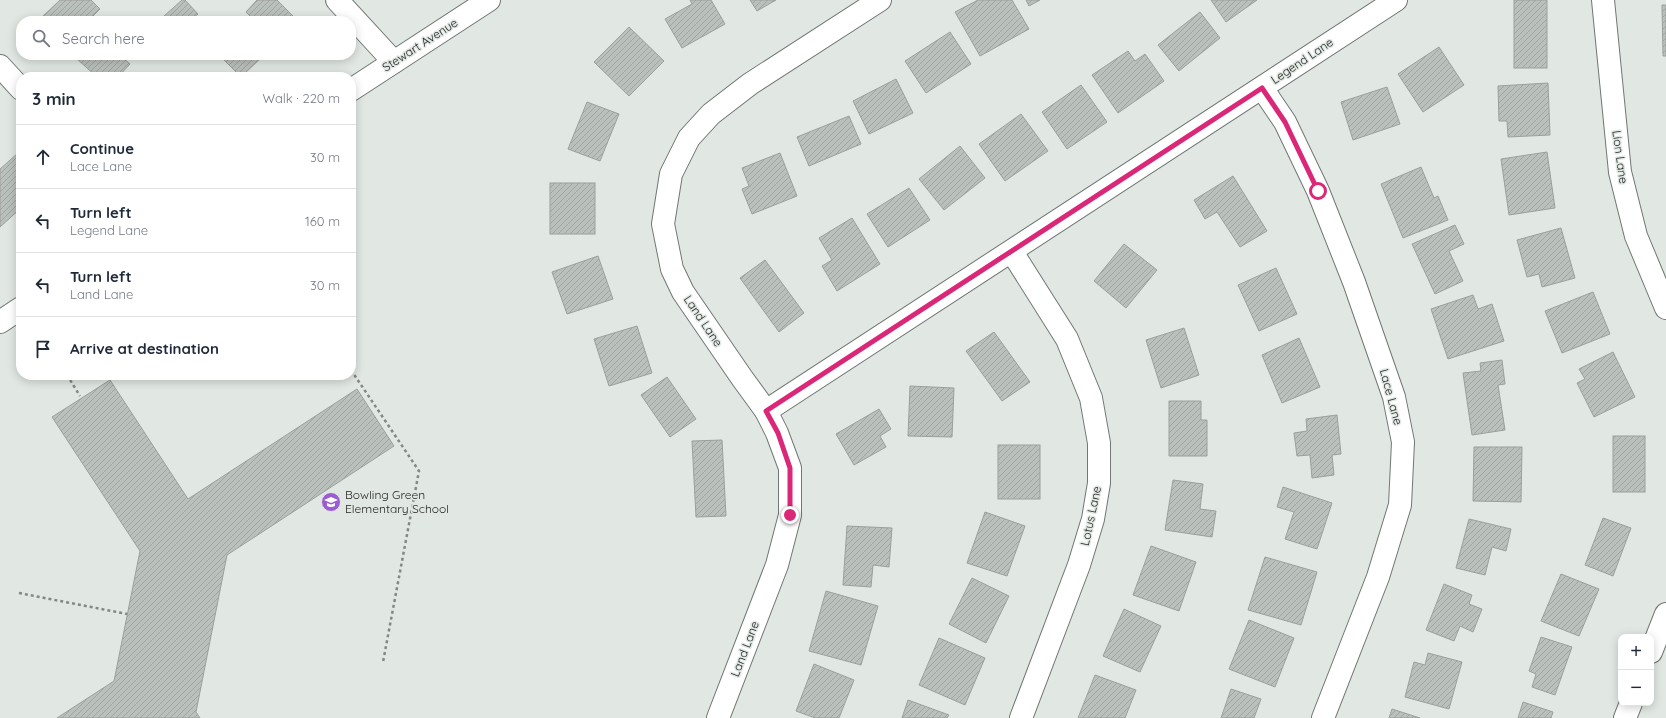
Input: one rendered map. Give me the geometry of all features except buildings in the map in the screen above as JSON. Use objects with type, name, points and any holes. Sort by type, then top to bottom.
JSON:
[{"type":"street","points":[[337,0],[352,16]]},
{"type":"street","name":"Stewart Avenue","points":[[356,87],[489,0]]},
{"type":"street","name":"Land Lane","points":[[718,718],[777,565],[790,515],[790,468],[778,433],[766,411],[683,292],[672,269],[663,224],[670,174],[689,138],[712,114],[750,84],[880,0]]},
{"type":"street","name":"Legend Lane","points":[[766,411],[1012,252],[1396,0]]},
{"type":"street","name":"Lion Lane","points":[[1603,0],[1620,172],[1636,236],[1666,308]]},
{"type":"street","points":[[356,21],[394,62]]},
{"type":"street","points":[[0,66],[16,84]]},
{"type":"street","name":"Lace Lane","points":[[1262,88],[1288,129],[1318,191],[1352,275],[1394,397],[1402,442],[1400,505],[1378,577],[1323,718]]},
{"type":"street","name":"Lotus Lane","points":[[1012,252],[1067,339],[1091,398],[1099,442],[1099,483],[1093,519],[1079,565],[1021,718]]},
{"type":"street","points":[[0,322],[16,311]]},
{"type":"street","points":[[1654,644],[1666,614]]},
{"type":"street","points":[[1625,718],[1630,706]]},
{"type":"path","points":[[356,378],[418,471],[384,662]]},
{"type":"path","points":[[70,380],[80,396]]},
{"type":"path","points":[[19,593],[127,614]]},
{"type":"place","name":"Bowling Green Elementary School","points":[[331,502]]},
{"type":"route","points":[[790,515],[790,468],[778,433],[766,411],[1262,88],[1285,122],[1318,191]]}]
